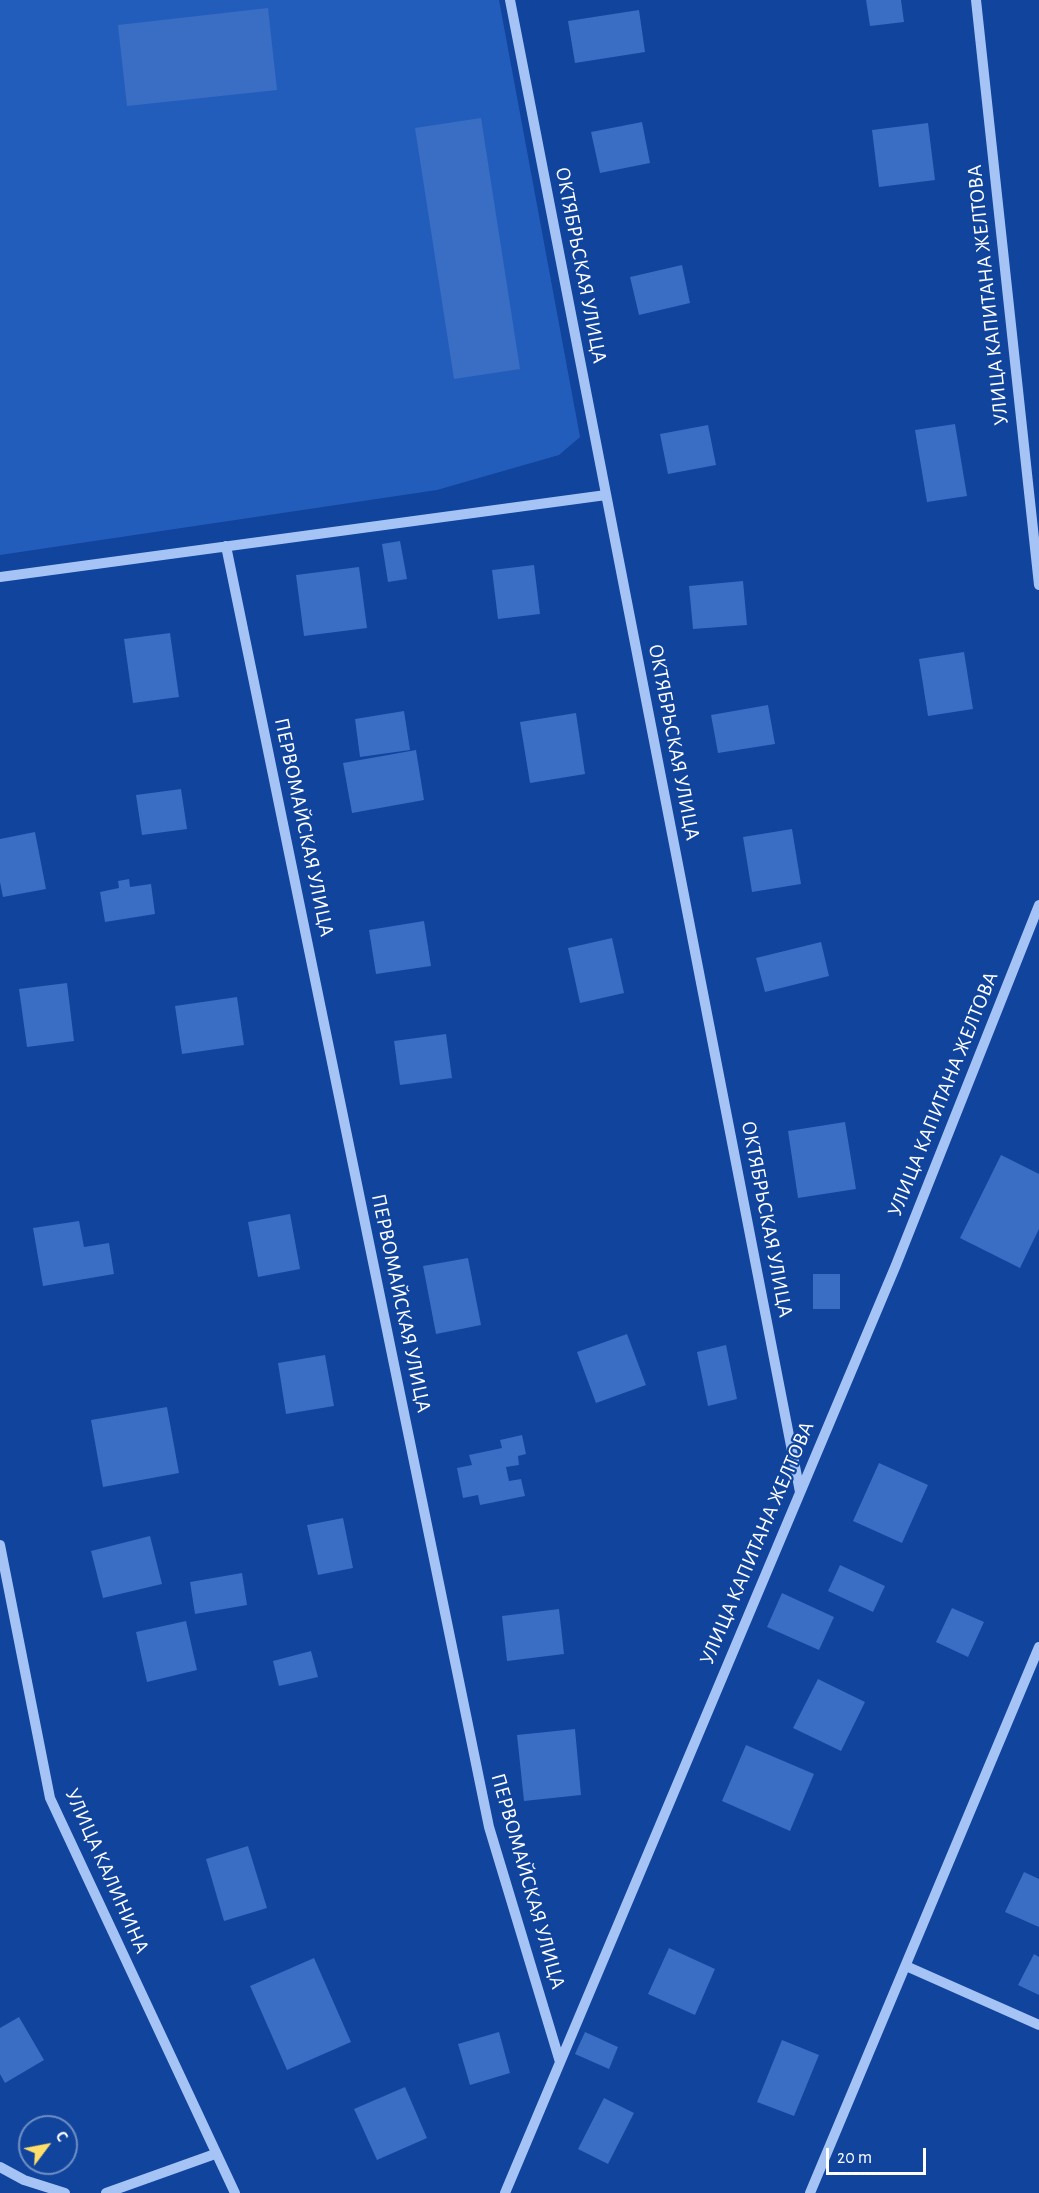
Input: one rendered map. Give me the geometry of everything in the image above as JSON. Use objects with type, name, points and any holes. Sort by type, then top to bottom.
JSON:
[{"type":"street","name":"ОКТЯБРЬСКАЯ УЛИЦА","points":[[510,0],[800,1492]]},
{"type":"street","name":"УЛИЦА КАПИТАНА ЖЕЛТОВА","points":[[976,0],[1039,585]]},
{"type":"street","points":[[0,577],[606,495]]},
{"type":"street","name":"ПЕРВОМАЙСКАЯ УЛИЦА","points":[[226,546],[489,1827],[560,2062]]},
{"type":"street","name":"УЛИЦА КАПИТАНА ЖЕЛТОВА","points":[[505,2193],[896,1265],[1039,905]]},
{"type":"street","name":"УЛИЦА КАЛИНИНА","points":[[0,1545],[50,1798],[235,2193]]},
{"type":"street","points":[[810,2193],[1039,1647]]},
{"type":"street","points":[[906,1966],[1039,2025]]},
{"type":"street","points":[[106,2193],[215,2154]]},
{"type":"street","points":[[0,2167],[24,2180],[65,2193]]},
{"type":"shaded area","points":[[0,0],[499,0],[580,437],[559,455],[437,490],[0,555]]},
{"type":"building","points":[[866,0],[901,0],[904,22],[870,26]]},
{"type":"building","points":[[268,8],[277,90],[127,106],[118,25]]},
{"type":"building","points":[[639,10],[645,52],[575,63],[568,21]]},
{"type":"building","points":[[481,118],[520,369],[454,379],[415,128]]},
{"type":"building","points":[[642,122],[650,163],[600,173],[591,132]]},
{"type":"building","points":[[928,123],[935,180],[879,187],[872,130]]},
{"type":"building","points":[[682,265],[690,303],[639,315],[630,277]]},
{"type":"building","points":[[955,424],[967,496],[927,502],[915,430]]},
{"type":"building","points":[[708,425],[716,465],[668,474],[660,434]]},
{"type":"building","points":[[400,541],[407,579],[388,582],[382,544]]},
{"type":"building","points":[[534,565],[540,614],[498,619],[492,570]]},
{"type":"building","points":[[359,567],[367,628],[304,636],[296,575]]},
{"type":"building","points":[[743,581],[747,625],[693,629],[689,586]]},
{"type":"building","points":[[170,633],[179,697],[133,703],[124,639]]},
{"type":"building","points":[[964,652],[973,709],[928,716],[919,659]]},
{"type":"building","points":[[768,705],[775,744],[718,753],[711,715]]},
{"type":"building","points":[[404,711],[410,750],[360,757],[355,719]]},
{"type":"building","points":[[576,713],[585,774],[530,783],[520,722]]},
{"type":"building","points":[[416,750],[424,800],[352,813],[343,763]]},
{"type":"building","points":[[181,789],[187,829],[142,835],[136,795]]},
{"type":"building","points":[[792,829],[801,884],[752,892],[743,837]]},
{"type":"building","points":[[35,832],[46,889],[3,897],[0,882],[0,839]]},
{"type":"building","points":[[129,879],[130,887],[151,884],[155,914],[105,922],[100,892],[119,888],[118,881]]},
{"type":"building","points":[[424,921],[431,966],[376,974],[369,930]]},
{"type":"building","points":[[612,938],[624,993],[580,1003],[568,948]]},
{"type":"building","points":[[821,942],[829,976],[765,992],[756,958]]},
{"type":"building","points":[[67,983],[74,1041],[27,1047],[19,989]]},
{"type":"building","points":[[237,997],[244,1045],[182,1054],[175,1006]]},
{"type":"building","points":[[446,1034],[452,1078],[400,1085],[394,1041]]},
{"type":"building","points":[[845,1122],[856,1189],[798,1198],[788,1131]]},
{"type":"building","points":[[1001,1155],[1039,1174],[1039,1229],[1020,1268],[960,1238]]},
{"type":"building","points":[[290,1214],[300,1269],[258,1277],[248,1222]]},
{"type":"building","points":[[79,1221],[84,1247],[109,1243],[114,1274],[43,1286],[33,1228]]},
{"type":"building","points":[[468,1258],[481,1325],[436,1334],[423,1266]]},
{"type":"building","points":[[813,1274],[840,1274],[840,1309],[813,1309]]},
{"type":"building","points":[[627,1334],[646,1385],[596,1403],[577,1352]]},
{"type":"building","points":[[726,1345],[737,1399],[708,1406],[697,1352]]},
{"type":"building","points":[[325,1355],[334,1406],[286,1414],[278,1363]]},
{"type":"building","points":[[167,1407],[179,1473],[103,1487],[91,1420]]},
{"type":"building","points":[[522,1435],[526,1454],[518,1456],[519,1465],[506,1467],[509,1481],[521,1479],[525,1496],[480,1505],[478,1495],[463,1498],[457,1468],[472,1465],[469,1455],[502,1448],[500,1440]]},
{"type":"building","points":[[879,1463],[928,1485],[902,1543],[853,1521]]},
{"type":"building","points":[[343,1518],[353,1568],[318,1575],[307,1525]]},
{"type":"building","points":[[150,1536],[162,1584],[103,1598],[91,1551]]},
{"type":"building","points":[[840,1565],[885,1586],[873,1612],[828,1591]]},
{"type":"building","points":[[242,1573],[247,1605],[195,1614],[190,1582]]},
{"type":"building","points":[[782,1593],[834,1617],[819,1650],[767,1627]]},
{"type":"building","points":[[952,1608],[984,1622],[968,1657],[936,1642]]},
{"type":"building","points":[[559,1609],[564,1654],[507,1661],[502,1616]]},
{"type":"building","points":[[186,1621],[197,1670],[147,1682],[136,1632]]},
{"type":"building","points":[[311,1651],[318,1677],[279,1686],[273,1661]]},
{"type":"building","points":[[818,1679],[865,1702],[841,1751],[793,1728]]},
{"type":"building","points":[[575,1729],[581,1795],[524,1801],[517,1735]]},
{"type":"building","points":[[746,1745],[814,1774],[790,1831],[722,1801]]},
{"type":"building","points":[[248,1846],[267,1908],[224,1921],[206,1859]]},
{"type":"building","points":[[1024,1872],[1039,1879],[1039,1927],[1005,1912]]},
{"type":"building","points":[[669,1948],[715,1969],[695,2015],[648,1994]]},
{"type":"building","points":[[1034,1954],[1039,1957],[1039,1995],[1018,1985]]},
{"type":"building","points":[[314,1958],[351,2042],[287,2070],[250,1986]]},
{"type":"building","points":[[19,2017],[44,2060],[5,2083],[0,2074],[0,2028]]},
{"type":"building","points":[[499,2032],[510,2073],[470,2085],[458,2044]]},
{"type":"building","points":[[585,2032],[618,2047],[609,2069],[575,2054]]},
{"type":"building","points":[[782,2040],[819,2055],[794,2116],[757,2102]]},
{"type":"building","points":[[405,2087],[427,2138],[377,2160],[354,2109]]},
{"type":"building","points":[[604,2098],[634,2113],[608,2164],[578,2149]]}]
